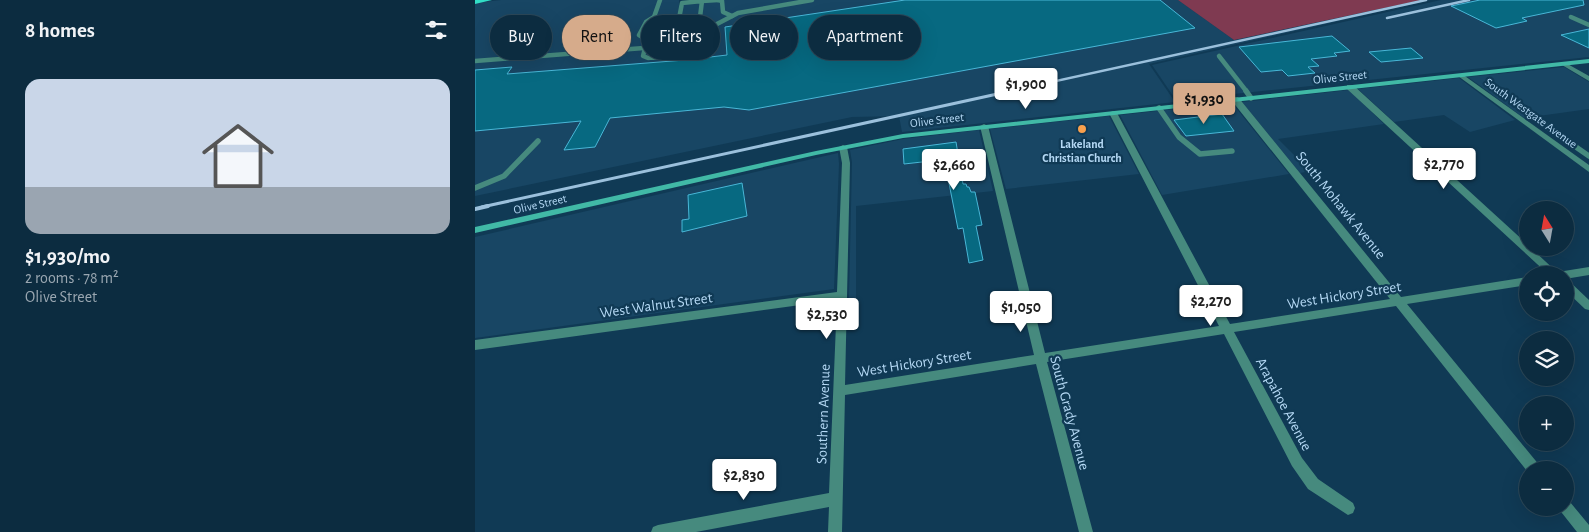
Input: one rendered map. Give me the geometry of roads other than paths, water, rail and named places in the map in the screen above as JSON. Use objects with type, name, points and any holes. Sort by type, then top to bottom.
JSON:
[{"type":"main road","points":[[475,2],[488,0]]},
{"type":"main road","name":"Olive Street","points":[[475,230],[843,147],[903,136],[1589,61]]},
{"type":"street","points":[[1564,64],[1589,79]]},
{"type":"street","name":"South Westgate Avenue","points":[[1460,75],[1556,145],[1585,163],[1589,170]]},
{"type":"street","points":[[1350,87],[1545,266]]},
{"type":"street","name":"South Mohawk Avenue","points":[[1235,99],[1528,461]]},
{"type":"street","name":"Arapahoe Avenue","points":[[1113,112],[1297,462],[1313,484],[1348,508]]},
{"type":"street","name":"South Grady Avenue","points":[[984,126],[1085,532]]},
{"type":"street","name":"Southern Avenue","points":[[835,532],[846,163],[843,147]]},
{"type":"street","points":[[1574,273],[1589,271]]},
{"type":"street","name":"West Hickory Street","points":[[839,391],[1040,357],[1519,282]]},
{"type":"street","points":[[1574,292],[1589,306]]},
{"type":"street","name":"West Walnut Street","points":[[475,345],[841,295]]},
{"type":"street","points":[[658,532],[836,499]]},
{"type":"street","points":[[1572,516],[1586,532]]},
{"type":"lane","points":[[655,15],[660,0]]},
{"type":"lane","points":[[680,15],[682,3],[718,0],[721,1],[723,12],[730,15]]},
{"type":"lane","points":[[735,15],[754,8],[812,0]]},
{"type":"lane","points":[[700,15],[702,2]]},
{"type":"lane","points":[[1571,17],[1589,25]]},
{"type":"lane","points":[[475,62],[641,48]]},
{"type":"lane","points":[[1219,56],[1251,98]]},
{"type":"lane","points":[[1159,108],[1179,136],[1200,154],[1232,151]]},
{"type":"lane","points":[[1540,122],[1589,156]]},
{"type":"lane","points":[[1532,128],[1546,126]]},
{"type":"lane","points":[[475,188],[493,184],[507,176],[538,141]]},
{"type":"lane","points":[[1556,145],[1571,143]]},
{"type":"railway","points":[[1006,92],[1426,0]]},
{"type":"railway","points":[[1387,18],[1469,0]]},
{"type":"railway","points":[[482,207],[1011,91]]},
{"type":"railway","points":[[475,209],[488,206]]},
{"type":"place","name":"Lakeland Christian Church","points":[[1082,129]]}]
